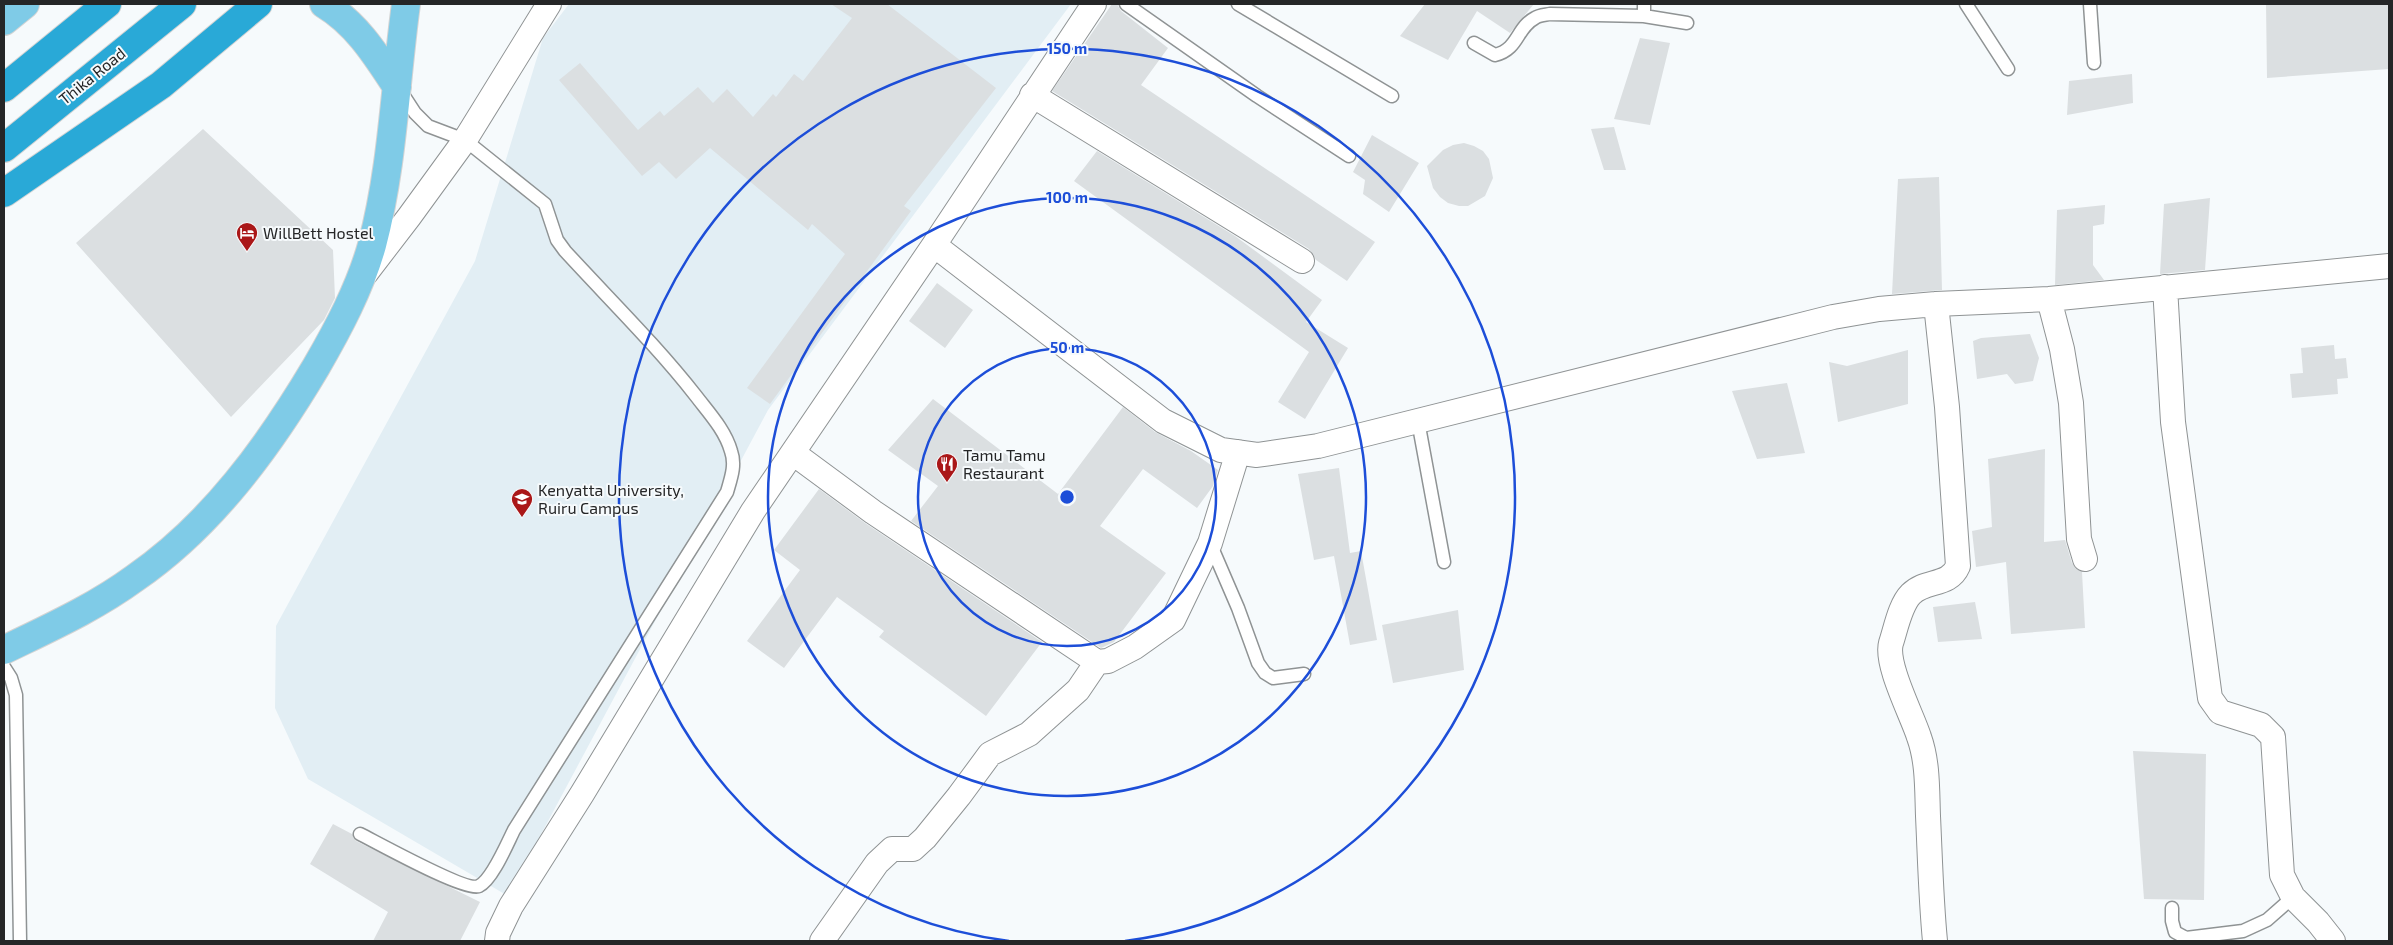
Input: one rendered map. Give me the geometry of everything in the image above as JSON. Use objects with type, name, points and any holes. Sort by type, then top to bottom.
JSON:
[{"type":"highway","points":[[4,88],[108,4]]},
{"type":"highway","name":"Thika Road","points":[[4,148],[182,4]]},
{"type":"highway","points":[[4,193],[161,85],[258,4]]},
{"type":"main road","points":[[4,21],[24,4]]},
{"type":"main road","points":[[324,4],[343,15],[366,40],[397,87]]},
{"type":"main road","points":[[4,650],[86,611],[137,578],[186,536],[237,483],[294,405],[337,331],[358,283],[371,246],[382,199],[406,4]]},
{"type":"street","points":[[358,283],[465,140],[549,4]]},
{"type":"street","points":[[497,941],[498,933],[511,906],[582,794],[753,511],[934,246],[1032,95],[1094,4]]},
{"type":"street","points":[[1032,95],[1302,261]]},
{"type":"street","points":[[934,246],[1163,421],[1221,450],[1257,455],[1318,446],[1832,317],[1879,309],[1936,304],[2049,299],[2389,266]]},
{"type":"street","points":[[2165,287],[2173,422],[2210,698],[2220,712],[2261,725],[2273,737],[2282,875],[2293,897],[2318,922],[2333,941]]},
{"type":"street","points":[[2049,299],[2062,349],[2071,403],[2079,539],[2085,559]]},
{"type":"street","points":[[1935,941],[1926,770],[1920,737],[1892,663],[1890,646],[1906,601],[1913,592],[1926,585],[1948,580],[1955,574],[1958,566],[1947,407],[1936,304]]},
{"type":"street","points":[[793,453],[873,512],[1097,662],[1108,661],[1135,648],[1173,620],[1210,543],[1238,452]]},
{"type":"street","points":[[822,941],[877,863],[892,849],[913,849],[925,838],[960,796],[990,754],[1029,734],[1078,690],[1097,662]]},
{"type":"lane","points":[[1126,4],[1257,96],[1349,156]]},
{"type":"lane","points":[[1238,4],[1392,96]]},
{"type":"lane","points":[[1966,4],[2008,69]]},
{"type":"lane","points":[[2090,4],[2094,64]]},
{"type":"lane","points":[[1474,43],[1495,55],[1505,52],[1513,45],[1526,24],[1536,17],[1550,14],[1644,10],[1687,22]]},
{"type":"lane","points":[[360,834],[452,880],[473,888],[481,885],[491,872],[514,830],[722,500],[734,470],[732,453],[727,438],[708,411],[674,368],[565,251],[558,240],[544,204],[465,140],[428,126],[415,113],[397,87]]},
{"type":"lane","points":[[1418,421],[1444,562]]},
{"type":"lane","points":[[1210,543],[1238,608],[1258,663],[1265,673],[1273,678],[1304,674]]},
{"type":"lane","points":[[4,667],[11,678],[16,695],[20,941]]},
{"type":"lane","points":[[2172,908],[2172,921],[2175,932],[2186,938],[2215,936],[2243,930],[2267,920],[2293,897]]},
{"type":"shaded area","name":"Kenyatta University, Ruiru Campus","points":[[569,4],[1071,4],[768,410],[508,896],[308,779],[275,708],[276,626],[475,261],[543,38]]},
{"type":"building","points":[[831,4],[887,4],[996,88],[904,206],[911,211],[770,404],[747,388],[845,254],[812,224],[808,230],[710,148],[676,179],[659,162],[642,176],[559,80],[580,63],[638,130],[660,111],[664,116],[698,87],[713,103],[727,89],[753,117],[773,94],[776,97],[794,74],[803,81],[852,18]]},
{"type":"building","points":[[1112,4],[1117,4],[1121,11],[1168,48],[1141,85],[1375,242],[1347,281],[1316,260],[1309,249],[1052,91]]},
{"type":"building","points":[[1425,4],[1534,4],[1510,33],[1477,11],[1448,60],[1400,36]]},
{"type":"building","points":[[2266,4],[2389,4],[2389,69],[2267,78]]},
{"type":"building","points":[[1640,38],[1670,43],[1650,125],[1614,119]]},
{"type":"building","points":[[2132,74],[2133,103],[2067,115],[2069,81]]},
{"type":"building","points":[[1614,127],[1626,170],[1604,170],[1591,129]]},
{"type":"building","points":[[203,129],[333,250],[335,298],[324,320],[231,417],[76,243]]},
{"type":"building","points":[[1372,135],[1419,163],[1389,212],[1363,194],[1365,180],[1353,172]]},
{"type":"building","points":[[1464,143],[1483,151],[1489,159],[1493,178],[1485,196],[1468,206],[1459,206],[1448,203],[1440,197],[1433,188],[1427,166],[1443,150],[1453,145]]},
{"type":"building","points":[[1097,151],[1235,236],[1322,300],[1306,322],[1348,348],[1305,419],[1278,402],[1309,352],[1074,181]]},
{"type":"building","points":[[1939,177],[1942,290],[1892,294],[1898,179]]},
{"type":"building","points":[[2210,198],[2205,270],[2160,274],[2164,204]]},
{"type":"building","points":[[2105,205],[2104,224],[2093,226],[2093,265],[2104,280],[2055,285],[2057,210]]},
{"type":"building","points":[[937,283],[973,310],[945,348],[909,321]]},
{"type":"building","points":[[2030,334],[2039,358],[2033,381],[2015,384],[2007,374],[1977,379],[1973,341],[1981,338]]},
{"type":"building","points":[[2334,345],[2335,359],[2346,358],[2348,378],[2337,379],[2338,394],[2292,398],[2290,374],[2303,373],[2301,348]]},
{"type":"building","points":[[1908,350],[1908,404],[1838,422],[1829,362],[1847,366]]},
{"type":"building","points":[[1787,383],[1805,453],[1757,459],[1732,391]]},
{"type":"building","points":[[933,399],[1058,494],[1123,407],[1155,432],[1191,451],[1218,470],[1213,486],[1197,508],[1143,469],[1100,526],[1166,573],[1114,642],[1101,648],[911,521],[938,486],[888,450]]},
{"type":"building","points":[[2045,449],[2044,542],[2065,540],[2072,563],[2082,572],[2085,628],[2011,634],[2006,562],[1976,567],[1972,531],[1992,527],[1988,459]]},
{"type":"building","points":[[1339,468],[1350,553],[1361,551],[1377,640],[1350,645],[1334,556],[1314,560],[1298,474]]},
{"type":"building","points":[[819,489],[865,523],[1042,642],[986,716],[879,637],[884,631],[837,597],[784,668],[747,641],[800,570],[774,550]]},
{"type":"building","points":[[1975,602],[1982,639],[1938,642],[1933,607]]},
{"type":"building","points":[[1458,610],[1464,670],[1393,683],[1382,625]]},
{"type":"building","points":[[2133,751],[2206,754],[2204,900],[2144,899]]},
{"type":"building","points":[[333,824],[352,834],[356,841],[480,902],[460,941],[373,941],[388,912],[310,864]]},
{"type":"place","name":"WillBett Hostel","points":[[247,252]]},
{"type":"place","name":"Tamu Tamu Restaurant","points":[[947,483]]},
{"type":"place","name":"Kenyatta University, Ruiru Campus","points":[[522,518]]}]
